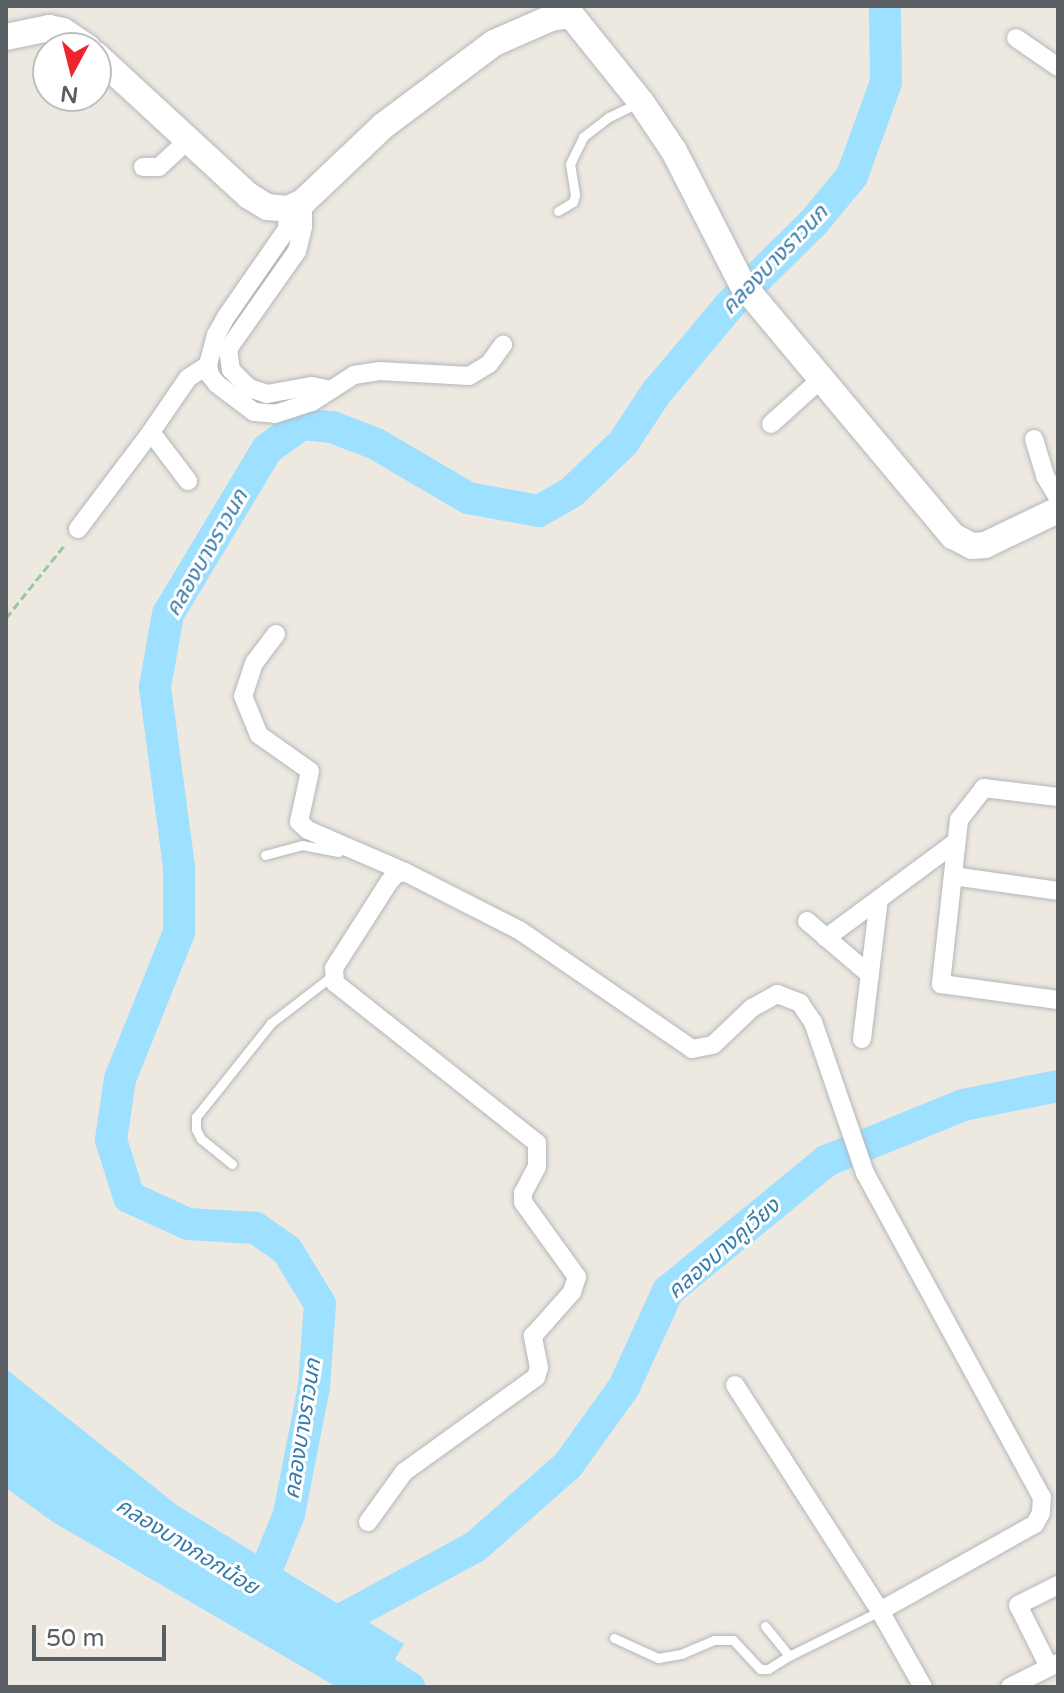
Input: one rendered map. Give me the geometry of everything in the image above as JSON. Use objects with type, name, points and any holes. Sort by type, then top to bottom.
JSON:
[{"type":"street","points":[[503,345],[489,364],[469,376],[379,371],[354,375],[312,402],[275,414],[254,412],[217,384],[210,375],[208,365],[216,335],[287,229],[296,206],[383,126],[462,65],[494,43],[573,10],[674,151],[742,284],[953,536],[972,546],[985,545],[1058,510]]},
{"type":"street","points":[[6,37],[49,28],[64,32]]},
{"type":"street","points":[[1016,38],[1058,67]]},
{"type":"street","points":[[112,70],[249,196],[267,207],[296,206]]},
{"type":"street","points":[[143,167],[159,167],[188,140]]},
{"type":"street","points":[[296,206],[303,227],[297,251],[228,349],[231,370],[249,388],[267,394],[312,386],[331,390]]},
{"type":"street","points":[[78,529],[188,378],[208,365]]},
{"type":"street","points":[[771,424],[820,380]]},
{"type":"street","points":[[151,432],[188,481]]},
{"type":"street","points":[[1034,439],[1042,468],[1058,498]]},
{"type":"street","points":[[276,634],[247,680],[243,696],[259,735],[310,771],[299,822],[308,830],[405,872],[519,930],[692,1049],[713,1045],[766,998],[777,994],[800,1003],[825,1049],[865,1173],[1042,1497],[1041,1513],[1035,1524],[880,1611]]},
{"type":"street","points":[[1058,797],[984,788],[959,820],[941,984],[1058,1000]]},
{"type":"street","points":[[826,938],[956,842]]},
{"type":"street","points":[[368,1522],[404,1472],[536,1377],[539,1368],[533,1336],[572,1292],[577,1277],[523,1202],[523,1193],[537,1167],[537,1143],[335,983],[332,976],[389,882],[396,874],[405,872]]},
{"type":"street","points":[[953,876],[1058,891]]},
{"type":"street","points":[[862,1039],[879,899]]},
{"type":"street","points":[[807,921],[870,975]]},
{"type":"street","points":[[735,1385],[880,1611],[923,1687]]},
{"type":"street","points":[[1010,1687],[1053,1665],[1018,1605],[1058,1585]]},
{"type":"lane","points":[[558,211],[573,202],[575,195],[570,164],[583,137],[609,117],[641,102]]},
{"type":"lane","points":[[265,855],[302,845],[365,855]]},
{"type":"lane","points":[[232,1164],[201,1139],[196,1129],[196,1117],[271,1023],[332,976]]},
{"type":"lane","points":[[614,1638],[658,1658],[681,1654],[714,1640],[733,1640],[760,1669],[768,1669],[880,1611]]},
{"type":"lane","points":[[765,1626],[789,1656]]},
{"type":"path","points":[[6,618],[78,529]]},
{"type":"water","points":[[6,1369],[178,1506],[404,1644],[378,1687],[337,1687],[53,1522],[6,1488]]},
{"type":"waterway","name":"คลองบางราวนก","points":[[258,1591],[289,1514],[314,1386],[320,1304],[287,1250],[255,1228],[188,1224],[129,1197],[111,1140],[120,1079],[179,932],[179,867],[155,687],[168,614],[267,449],[302,424],[332,427],[376,444],[468,498],[539,511],[572,492],[623,443],[656,393],[729,306],[814,222],[852,176],[886,82],[885,6]]},
{"type":"waterway","name":"คลองบางคูเวียง","points":[[320,1631],[475,1547],[568,1465],[624,1387],[668,1291],[826,1161],[963,1105],[1058,1086]]},
{"type":"waterway","name":"คลองบางกอกน้อย","points":[[350,1650],[409,1687]]}]
